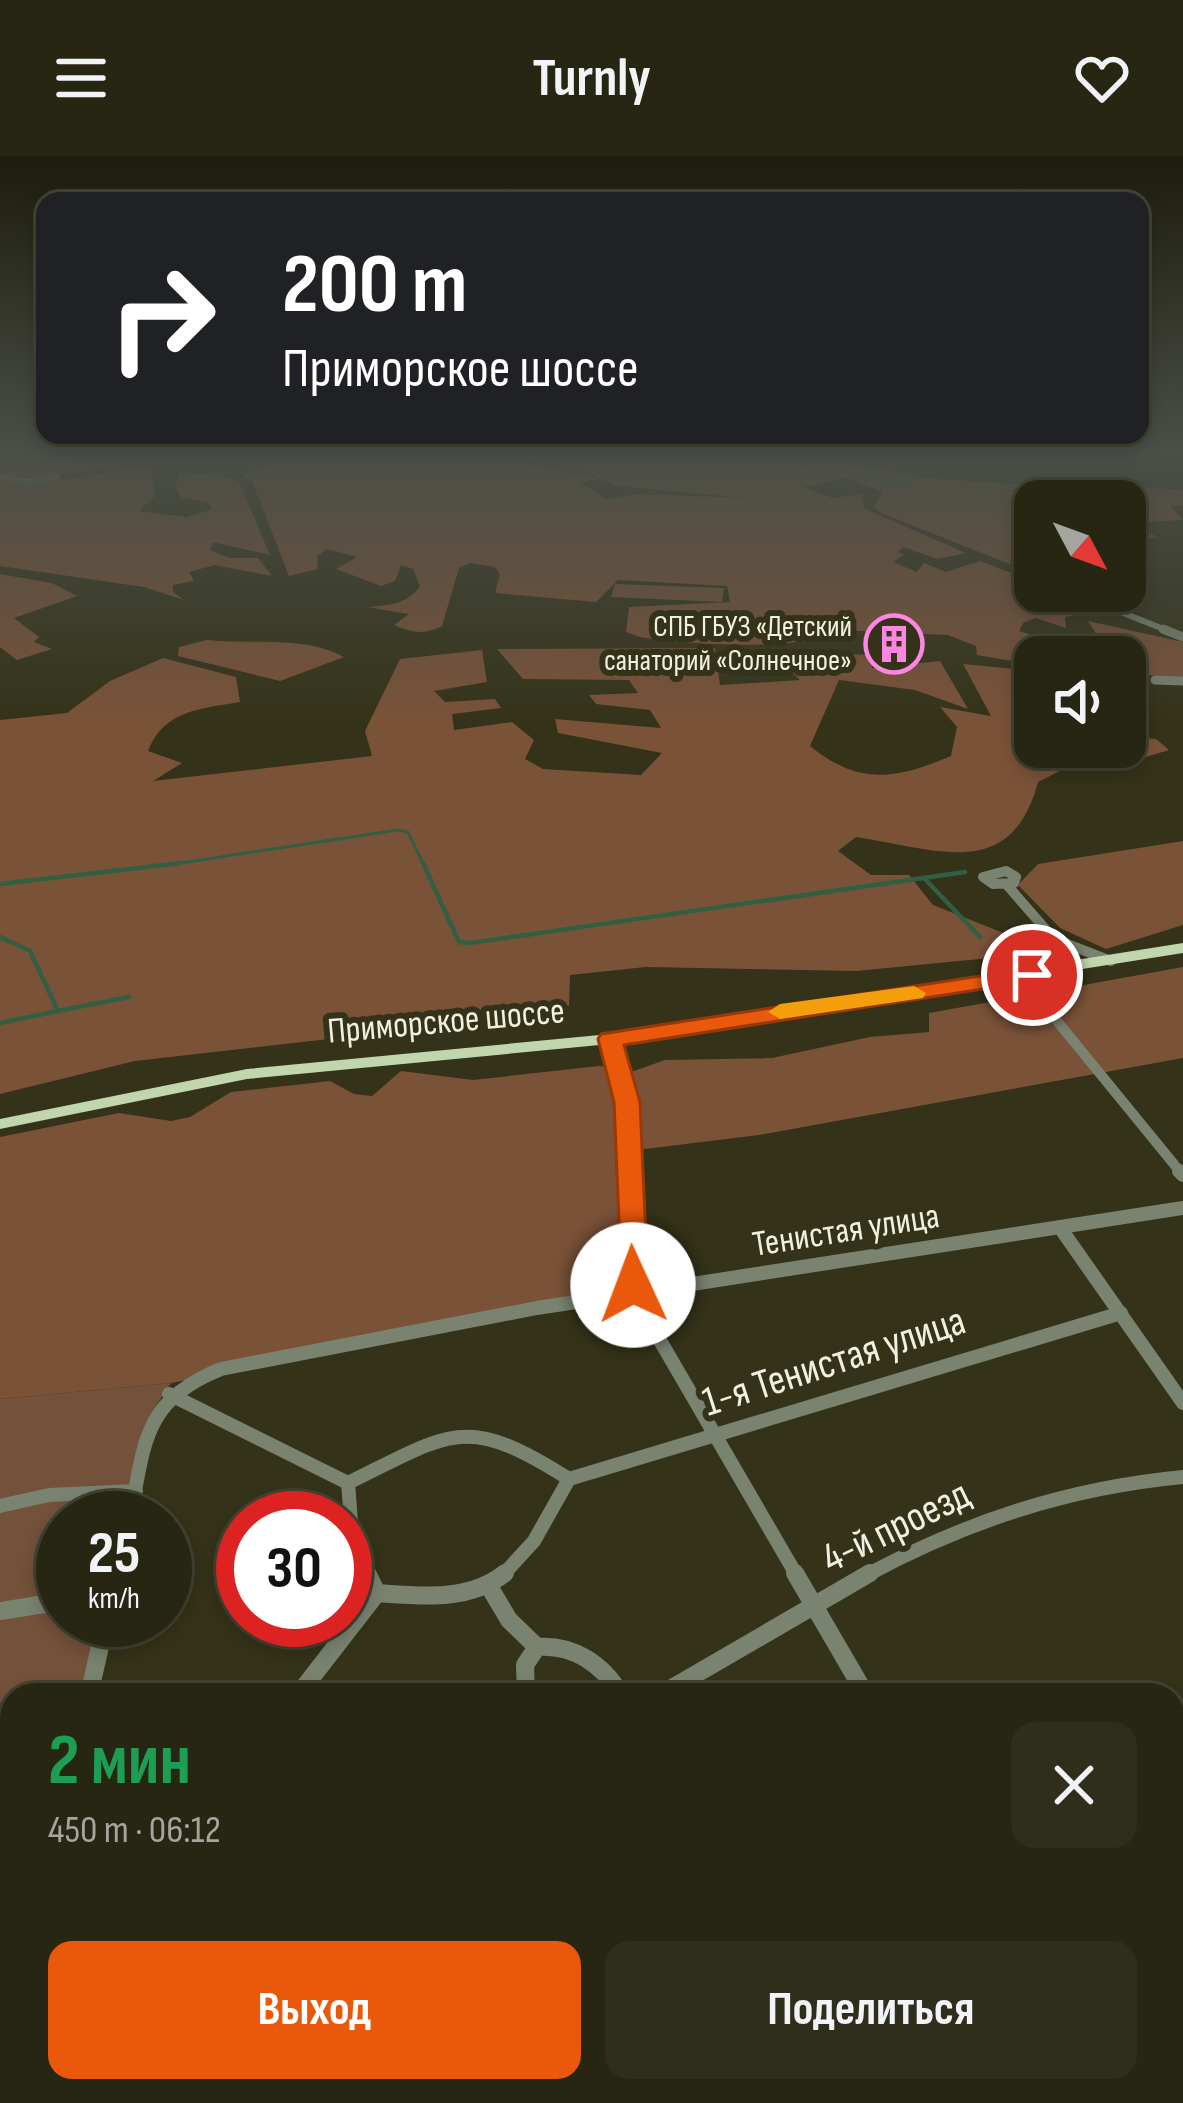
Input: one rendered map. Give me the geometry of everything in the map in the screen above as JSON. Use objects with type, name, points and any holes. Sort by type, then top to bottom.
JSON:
[{"type":"main road","name":"Приморское шоссе","points":[[0,1124],[247,1074],[610,1039],[1183,948]]},
{"type":"street","points":[[1121,612],[1183,637]]},
{"type":"street","points":[[1155,680],[1183,681]]},
{"type":"street","points":[[1007,885],[1054,940],[1111,961]]},
{"type":"street","points":[[1054,940],[1029,975],[1183,1175]]},
{"type":"street","points":[[610,1039],[627,1102],[633,1294],[859,1683]]},
{"type":"street","name":"Тенистая улица","points":[[170,1394],[188,1380],[221,1370],[633,1294],[1183,1208]]},
{"type":"street","points":[[1061,1229],[1183,1403]]},
{"type":"street","name":"1-я Тенистая улица","points":[[569,1479],[719,1438],[987,1349],[1121,1313]]},
{"type":"street","points":[[136,1491],[154,1409],[170,1394],[348,1483]]},
{"type":"street","points":[[348,1483],[437,1439],[477,1436],[512,1443],[569,1479],[528,1556],[490,1588],[377,1592]]},
{"type":"street","name":"4-й проезд","points":[[681,1683],[918,1552],[1028,1504],[1127,1482],[1183,1478]]},
{"type":"street","points":[[348,1483],[353,1547],[377,1592]]},
{"type":"street","points":[[0,1506],[36,1498]]},
{"type":"street","points":[[490,1588],[509,1620],[537,1647]]},
{"type":"street","points":[[307,1683],[377,1592]]},
{"type":"street","points":[[0,1611],[36,1605]]},
{"type":"street","points":[[526,1683],[525,1665],[537,1647],[549,1644],[582,1656],[616,1683]]},
{"type":"street","points":[[92,1683],[100,1647]]},
{"type":"shaded area","points":[[0,543],[213,543],[210,550],[229,558],[258,558],[272,576],[215,565],[189,572],[194,581],[173,585],[173,592],[184,600],[144,587],[0,566]]},
{"type":"shaded area","points":[[217,543],[265,543],[270,555]]},
{"type":"shaded area","points":[[276,543],[943,543],[966,553],[937,559],[904,547],[898,552],[904,555],[893,562],[917,572],[924,563],[946,572],[980,561],[1014,574],[1014,612],[1089,612],[1065,617],[1066,628],[1036,618],[1023,623],[1019,631],[1035,636],[1014,636],[1014,661],[977,655],[976,646],[948,635],[838,630],[798,642],[684,642],[626,632],[629,607],[730,602],[727,586],[618,580],[596,602],[495,593],[500,574],[495,567],[470,563],[459,568],[442,626],[413,631],[394,625],[409,614],[367,607],[409,597],[420,586],[413,569],[401,565],[395,581],[381,586],[336,569],[357,557],[327,549],[317,556],[318,569],[289,576]]},
{"type":"shaded area","points":[[956,543],[1014,543],[1014,566]]},
{"type":"shaded area","points":[[0,574],[52,583],[77,596],[14,618],[39,637],[34,642],[52,649],[17,660],[0,647]]},
{"type":"shaded area","points":[[615,584],[724,588],[722,602],[611,597]]},
{"type":"shaded area","points":[[1088,621],[1183,642],[1183,677],[1146,675],[1146,636],[1097,636]]},
{"type":"shaded area","points":[[207,640],[295,643],[344,657],[280,681],[178,656],[179,647]]},
{"type":"shaded area","points":[[715,648],[720,685],[800,680],[783,664],[733,665],[737,650],[871,655],[872,668],[940,661],[968,709],[915,690],[839,680],[810,746],[845,768],[879,775],[913,770],[951,756],[957,727],[940,707],[991,716],[963,664],[1014,669],[1014,768],[1066,768],[1038,782],[1026,814],[1010,835],[990,847],[967,852],[856,837],[838,851],[871,875],[909,875],[933,905],[1016,938],[1000,957],[856,971],[646,967],[570,975],[569,1006],[488,1021],[135,1061],[0,1094],[0,720],[67,713],[110,681],[163,658],[236,677],[240,702],[185,714],[164,727],[148,751],[182,763],[153,781],[372,756],[365,731],[400,659],[482,650],[487,682],[434,691],[445,702],[495,699],[501,708],[452,714],[454,730],[512,722],[534,740],[525,759],[543,769],[641,775],[662,753],[558,733],[555,719],[661,728],[650,710],[596,704],[589,695],[638,693],[629,680],[523,679],[497,649]]},
{"type":"shaded area","points":[[1146,738],[1156,739],[1169,750],[1146,757]]},
{"type":"shaded area","points":[[1183,841],[1183,925],[1106,949],[1060,928],[1018,885],[1038,864]]},
{"type":"shaded area","points":[[1183,967],[1183,1058],[759,1135],[629,1151],[633,1285],[620,1296],[171,1383],[0,1399],[0,1137],[119,1113],[171,1121],[190,1117],[231,1092],[330,1081],[354,1094],[372,1096],[401,1071],[473,1080],[599,1066],[634,1071],[665,1060],[772,1058],[870,1037],[929,1032],[929,1013]]},
{"type":"shaded area","points":[[171,1383],[154,1409],[135,1491],[36,1491],[36,1647],[100,1647],[92,1683],[0,1683],[0,1399]]},
{"type":"waterway","points":[[180,863],[398,830],[408,832],[424,866]]},
{"type":"waterway","points":[[0,884],[180,863]]},
{"type":"waterway","points":[[161,866],[180,863]]},
{"type":"waterway","points":[[423,863],[459,942],[470,943],[965,872]]},
{"type":"waterway","points":[[924,878],[980,937]]},
{"type":"waterway","points":[[0,937],[30,951],[58,1011]]},
{"type":"waterway","points":[[58,1011],[129,997]]},
{"type":"waterway","points":[[0,1023],[58,1011]]},
{"type":"slow traffic","points":[[780,1012],[914,993]]},
{"type":"place","name":"СПБ ГБУЗ «Детский санаторий «Солнечное»","points":[[894,644]]},
{"type":"route","points":[[633,1285],[627,1102],[610,1039],[1032,975]]}]
